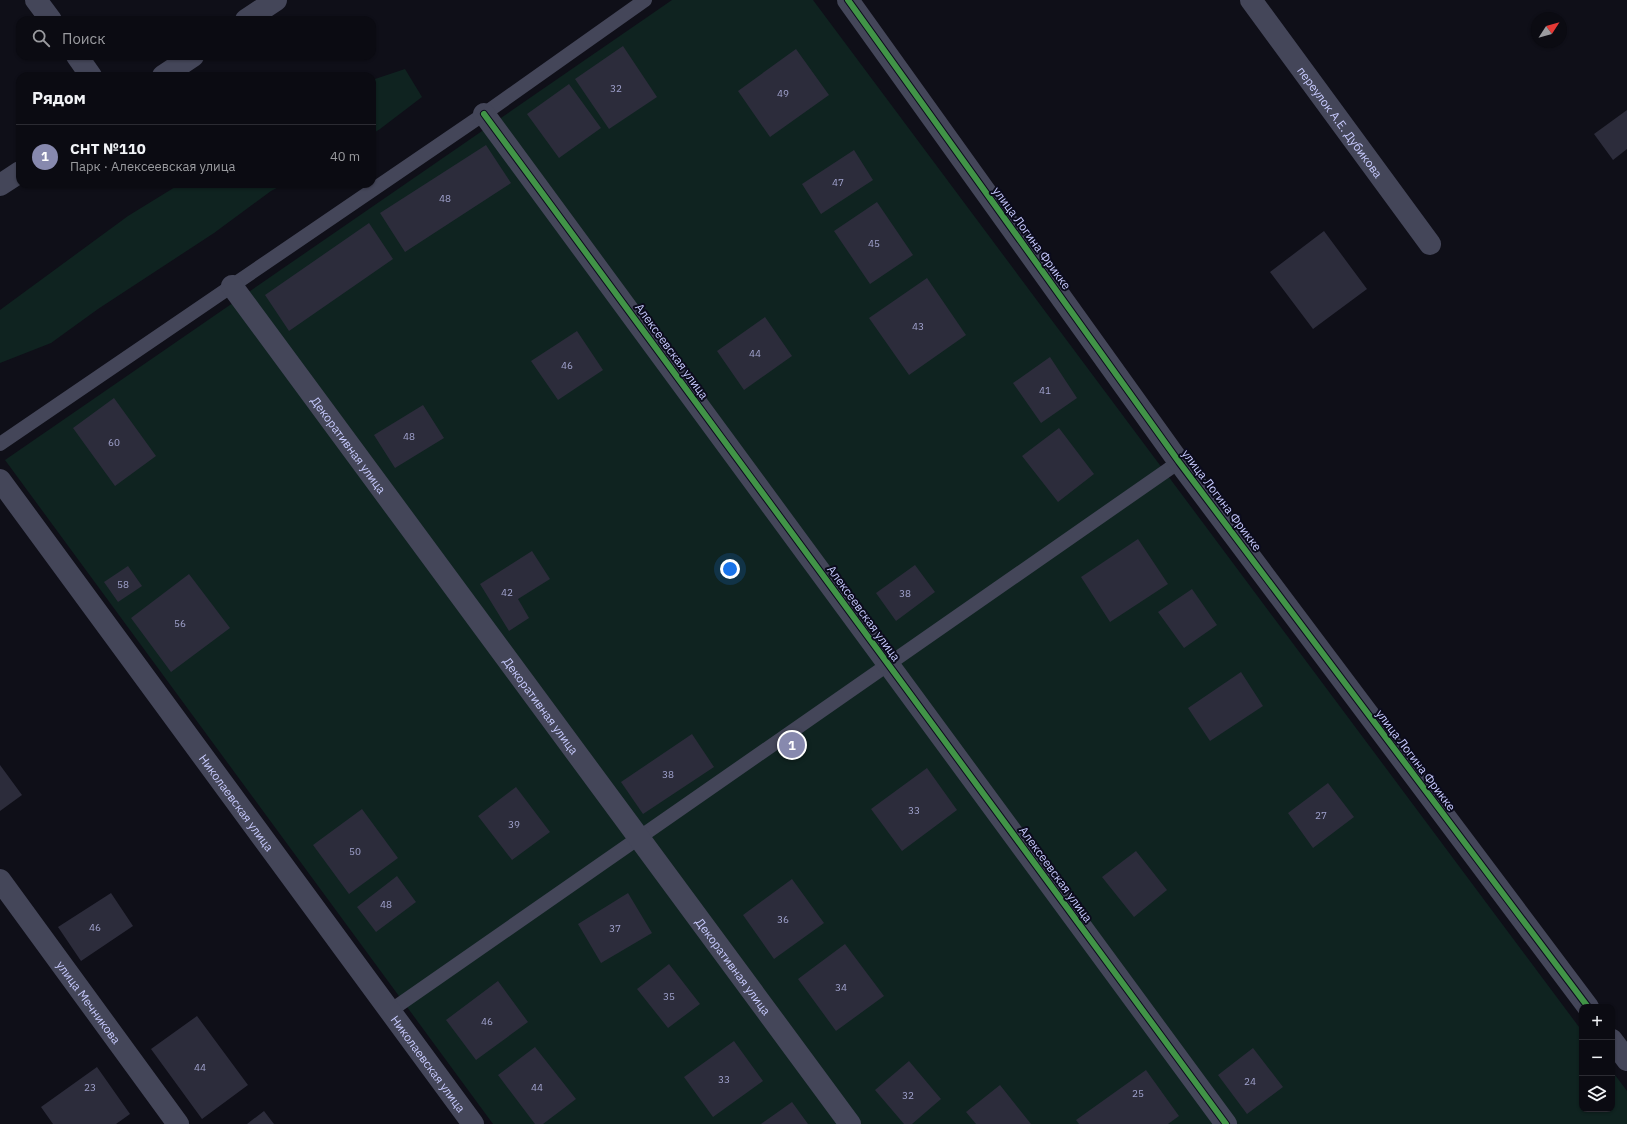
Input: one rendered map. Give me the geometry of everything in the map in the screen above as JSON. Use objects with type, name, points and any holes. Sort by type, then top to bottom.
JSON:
[{"type":"street","points":[[36,0],[47,16]]},
{"type":"street","points":[[252,16],[276,0]]},
{"type":"street","name":"улица Логина Фрикке","points":[[848,0],[1179,462],[1586,1004]]},
{"type":"street","name":"переулок А.Е. Дубикова","points":[[1251,0],[1430,244]]},
{"type":"street","points":[[79,60],[88,72]]},
{"type":"street","points":[[169,72],[187,60]]},
{"type":"street","name":"Алексеевская улица","points":[[484,114],[1226,1124]]},
{"type":"street","points":[[0,185],[16,175]]},
{"type":"street","name":"Декоративная улица","points":[[232,286],[850,1124]]},
{"type":"street","name":"Николаевская улица","points":[[0,480],[473,1124]]},
{"type":"street","name":"улица Мечникова","points":[[0,880],[178,1124]]},
{"type":"street","points":[[1615,1044],[1627,1060]]},
{"type":"lane","points":[[376,188],[484,114],[645,0]]},
{"type":"lane","points":[[0,444],[376,188]]},
{"type":"lane","points":[[390,1011],[1179,462]]},
{"type":"green space","points":[[672,0],[813,0],[1579,1027],[1579,1112],[1615,1112],[1615,1075],[1627,1091],[1627,1124],[493,1124],[5,460]]},
{"type":"green space","points":[[405,69],[422,97],[376,132],[376,79]]},
{"type":"green space","points":[[174,188],[277,188],[214,233],[98,309],[51,343],[0,363],[0,310],[128,216]]},
{"type":"building","points":[[623,46],[657,97],[609,129],[575,79]]},
{"type":"building","points":[[796,49],[829,95],[770,137],[738,91]]},
{"type":"building","points":[[569,84],[601,128],[559,158],[527,114]]},
{"type":"building","points":[[1627,110],[1627,149],[1613,160],[1594,134]]},
{"type":"building","points":[[486,145],[511,183],[405,252],[380,213]]},
{"type":"building","points":[[854,150],[873,180],[821,214],[802,184]]},
{"type":"building","points":[[877,202],[913,255],[870,284],[834,231]]},
{"type":"building","points":[[369,223],[393,259],[289,331],[265,295]]},
{"type":"building","points":[[1324,231],[1367,289],[1313,329],[1270,272]]},
{"type":"building","points":[[927,278],[966,335],[909,375],[869,318]]},
{"type":"building","points":[[765,317],[792,356],[744,390],[717,351]]},
{"type":"building","points":[[577,331],[603,370],[558,400],[531,361]]},
{"type":"building","points":[[1050,357],[1077,398],[1041,423],[1013,383]]},
{"type":"building","points":[[114,398],[156,456],[115,486],[73,428]]},
{"type":"building","points":[[423,405],[444,438],[395,468],[374,435]]},
{"type":"building","points":[[1059,428],[1094,474],[1058,502],[1022,456]]},
{"type":"building","points":[[1138,539],[1168,584],[1110,622],[1081,577]]},
{"type":"building","points":[[532,551],[550,579],[518,599],[529,618],[509,631],[480,584]]},
{"type":"building","points":[[915,565],[935,592],[896,621],[876,593]]},
{"type":"building","points":[[128,566],[142,586],[118,602],[104,582]]},
{"type":"building","points":[[189,574],[230,628],[171,672],[131,618]]},
{"type":"building","points":[[1192,589],[1217,625],[1184,648],[1158,612]]},
{"type":"building","points":[[1241,672],[1263,706],[1210,741],[1188,708]]},
{"type":"building","points":[[692,734],[714,767],[643,814],[621,782]]},
{"type":"building","points":[[0,765],[22,795],[0,811]]},
{"type":"building","points":[[927,768],[957,810],[902,851],[871,809]]},
{"type":"building","points":[[1328,783],[1354,817],[1313,848],[1288,813]]},
{"type":"building","points":[[516,787],[550,832],[512,860],[478,816]]},
{"type":"building","points":[[362,809],[398,858],[349,894],[313,845]]},
{"type":"building","points":[[1136,851],[1167,890],[1134,917],[1102,877]]},
{"type":"building","points":[[397,876],[416,902],[376,932],[357,907]]},
{"type":"building","points":[[792,879],[824,923],[774,959],[743,915]]},
{"type":"building","points":[[111,893],[133,926],[81,961],[58,927]]},
{"type":"building","points":[[628,893],[652,933],[601,963],[578,924]]},
{"type":"building","points":[[845,944],[884,996],[836,1031],[798,979]]},
{"type":"building","points":[[669,964],[700,1004],[668,1028],[637,989]]},
{"type":"building","points":[[498,981],[528,1022],[476,1060],[446,1020]]},
{"type":"building","points":[[197,1016],[248,1085],[202,1119],[151,1049]]},
{"type":"building","points":[[734,1041],[763,1081],[713,1117],[684,1077]]},
{"type":"building","points":[[535,1047],[576,1099],[543,1124],[535,1124],[498,1075]]},
{"type":"building","points":[[1253,1048],[1283,1087],[1247,1114],[1218,1075]]},
{"type":"building","points":[[909,1061],[941,1099],[912,1124],[904,1124],[875,1090]]},
{"type":"building","points":[[97,1067],[130,1114],[116,1124],[53,1124],[41,1107]]},
{"type":"building","points":[[1146,1070],[1179,1116],[1168,1124],[1079,1124],[1076,1120]]},
{"type":"building","points":[[1000,1085],[1031,1124],[976,1124],[966,1112]]},
{"type":"building","points":[[792,1102],[808,1124],[761,1124]]},
{"type":"building","points":[[264,1111],[274,1124],[247,1124]]},
{"type":"cycle path","points":[[848,0],[1179,462],[1586,1004]]},
{"type":"cycle path","points":[[484,114],[1226,1124]]},
{"type":"place","name":"СНТ №110","points":[[792,745]]}]
